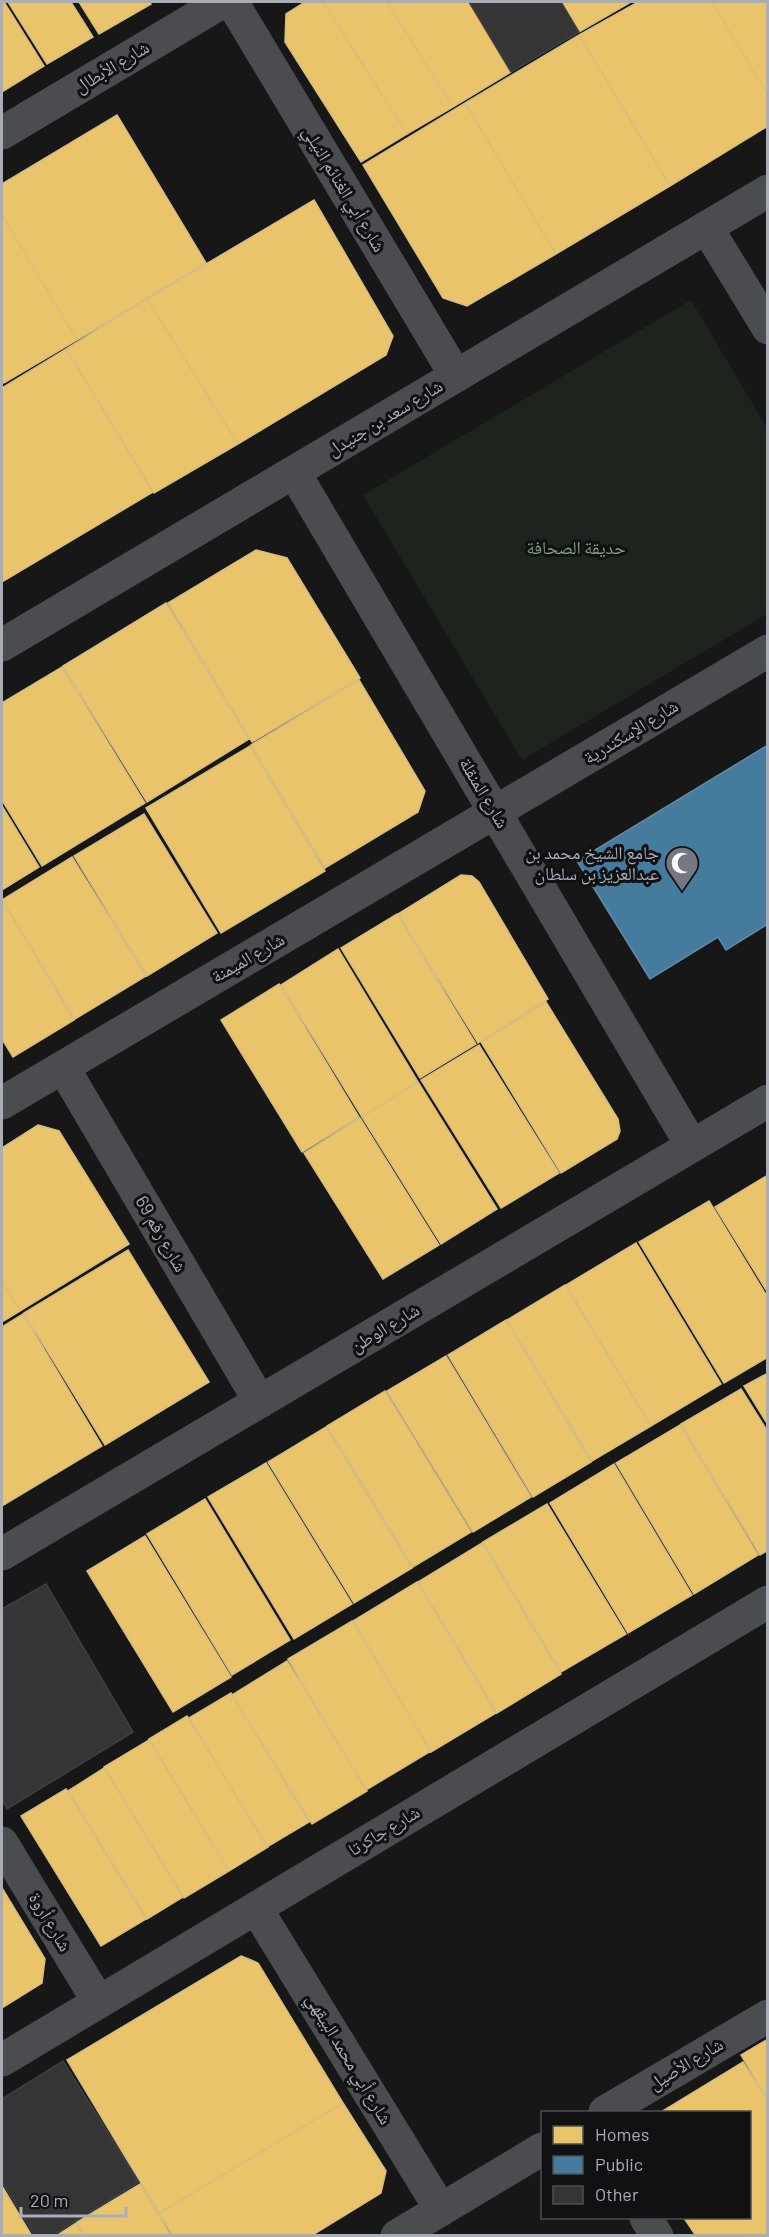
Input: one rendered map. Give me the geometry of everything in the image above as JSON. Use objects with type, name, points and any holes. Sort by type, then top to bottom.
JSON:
[{"type":"street","name":"شارع الأبطال","points":[[2,133],[222,2]]},
{"type":"street","name":"شارع أبي الغنائم النيلي","points":[[232,2],[456,376]]},
{"type":"street","name":"شارع سعد بن جنيدل","points":[[2,645],[768,191]]},
{"type":"street","points":[[707,228],[768,328]]},
{"type":"street","name":"شارع المنقلة","points":[[294,472],[692,1146]]},
{"type":"street","name":"شارع الإسكندرية","points":[[495,812],[768,651]]},
{"type":"street","name":"شارع الميمنة","points":[[2,1103],[495,812]]},
{"type":"street","name":"شارع رقم 69","points":[[63,1067],[260,1401]]},
{"type":"street","name":"شارع الوطن","points":[[2,1554],[768,1101]]},
{"type":"street","name":"شارع جاكرتا","points":[[2,2060],[768,1602]]},
{"type":"street","name":"شارع أروة","points":[[2,1843],[98,2001]]},
{"type":"street","name":"شارع أبي محمد البيقهي","points":[[256,1908],[441,2210]]},
{"type":"street","name":"شارع الأصيل","points":[[607,2111],[768,2016]]},
{"type":"street","points":[[398,2235],[541,2151]]},
{"type":"street","points":[[647,2219],[657,2235]]},
{"type":"green space","name":"حديقة الصحافة","points":[[691,300],[767,428],[767,614],[522,760],[363,495]]},
{"type":"building: Homes","points":[[2,2],[44,66],[2,92]]},
{"type":"building: Homes","points":[[8,2],[71,2],[93,37],[47,64]]},
{"type":"building: Homes","points":[[79,2],[149,2],[151,4],[99,34]]},
{"type":"building: Homes","points":[[305,2],[323,2],[407,134],[361,162],[285,42],[286,14]]},
{"type":"building: Homes","points":[[323,2],[387,2],[453,107],[407,134]]},
{"type":"building: Homes","points":[[387,2],[469,2],[511,72],[453,107]]},
{"type":"building: Homes","points":[[561,2],[631,2],[579,32]]},
{"type":"building: Homes","points":[[638,2],[712,2],[768,95],[768,126],[670,186],[579,35]]},
{"type":"building: Homes","points":[[712,2],[768,2],[768,95]]},
{"type":"building: Homes","points":[[579,35],[670,186],[556,254],[465,103]]},
{"type":"building: Homes","points":[[465,103],[556,254],[467,306],[443,298],[363,165]]},
{"type":"building: Homes","points":[[117,115],[206,263],[77,340],[2,215],[2,184]]},
{"type":"building: Homes","points":[[314,200],[393,336],[386,355],[238,444],[147,299]]},
{"type":"building: Homes","points":[[2,215],[77,340],[4,383],[2,379]]},
{"type":"building: Homes","points":[[147,299],[238,444],[154,493],[66,349]]},
{"type":"building: Homes","points":[[66,349],[153,492],[2,582],[2,388]]},
{"type":"building: Homes","points":[[256,550],[287,558],[360,678],[252,742],[168,603]]},
{"type":"building: Homes","points":[[166,603],[249,739],[147,802],[63,666]]},
{"type":"building: Homes","points":[[62,667],[145,803],[42,866],[2,800],[2,703]]},
{"type":"building: Homes","points":[[359,680],[425,791],[418,812],[325,868],[251,745]]},
{"type":"building: Homes","points":[[250,746],[325,871],[221,933],[146,808]]},
{"type":"building: Homes","points":[[2,806],[39,867],[2,890]]},
{"type":"building: Homes","points":[[144,814],[217,933],[147,976],[74,856]]},
{"type":"building: Homes","points":[[72,857],[146,976],[75,1019],[2,900]]},
{"type":"building: Homes","points":[[461,875],[472,876],[479,882],[548,999],[478,1043],[398,914]]},
{"type":"building: Homes","points":[[2,900],[74,1020],[13,1057],[2,1039]]},
{"type":"building: Homes","points":[[397,914],[476,1044],[420,1078],[341,948]]},
{"type":"building: Homes","points":[[338,949],[418,1082],[362,1117],[281,985]]},
{"type":"building: Homes","points":[[279,984],[359,1117],[302,1152],[221,1020]]},
{"type":"building: Homes","points":[[546,1002],[618,1119],[620,1131],[617,1139],[561,1173],[481,1042]]},
{"type":"building: Homes","points":[[479,1045],[559,1173],[501,1208],[421,1080]]},
{"type":"building: Homes","points":[[418,1082],[497,1209],[441,1244],[362,1117]]},
{"type":"building: Homes","points":[[360,1118],[439,1245],[383,1279],[304,1153]]},
{"type":"building: Homes","points":[[38,1125],[59,1131],[129,1244],[20,1311],[2,1281],[2,1148]]},
{"type":"building: Homes","points":[[768,1175],[768,1293],[715,1207]]},
{"type":"building: Homes","points":[[709,1201],[768,1298],[768,1357],[724,1383],[639,1242]]},
{"type":"building: Homes","points":[[636,1243],[721,1384],[651,1426],[566,1285]]},
{"type":"building: Homes","points":[[128,1250],[209,1382],[105,1445],[24,1313]]},
{"type":"building: Homes","points":[[2,1281],[20,1311],[2,1322]]},
{"type":"building: Homes","points":[[565,1285],[651,1426],[592,1461],[507,1320]]},
{"type":"building: Homes","points":[[23,1314],[102,1446],[2,1506],[2,1327]]},
{"type":"building: Homes","points":[[506,1320],[591,1462],[533,1497],[448,1355]]},
{"type":"building: Homes","points":[[446,1356],[531,1497],[473,1532],[387,1391]]},
{"type":"building: Homes","points":[[768,1373],[768,1425],[744,1386]]},
{"type":"building: Homes","points":[[741,1389],[768,1432],[768,1550],[760,1555],[681,1424]]},
{"type":"building: Homes","points":[[385,1391],[471,1532],[413,1567],[327,1426]]},
{"type":"building: Homes","points":[[680,1425],[758,1555],[694,1594],[616,1463]]},
{"type":"building: Homes","points":[[326,1427],[412,1568],[354,1603],[268,1462]]},
{"type":"building: Homes","points":[[266,1463],[352,1604],[294,1639],[208,1497]]},
{"type":"building: Homes","points":[[614,1464],[692,1595],[628,1633],[550,1503]]},
{"type":"building: Homes","points":[[205,1499],[290,1640],[232,1675],[147,1534]]},
{"type":"building: Homes","points":[[547,1504],[626,1634],[561,1672],[483,1542]]},
{"type":"building: Homes","points":[[145,1536],[231,1677],[173,1712],[87,1571]]},
{"type":"building: Homes","points":[[482,1543],[561,1674],[497,1713],[418,1582]]},
{"type":"building: Homes","points":[[417,1582],[496,1713],[431,1752],[353,1621]]},
{"type":"building: Homes","points":[[352,1621],[431,1751],[366,1790],[288,1659]]},
{"type":"building: Homes","points":[[287,1661],[367,1791],[312,1824],[232,1695]]},
{"type":"building: Homes","points":[[231,1693],[309,1822],[267,1847],[189,1718]]},
{"type":"building: Homes","points":[[187,1716],[268,1847],[229,1871],[149,1739]]},
{"type":"building: Homes","points":[[149,1740],[229,1871],[184,1898],[104,1767]]},
{"type":"building: Homes","points":[[104,1768],[183,1897],[147,1919],[68,1791]]},
{"type":"building: Homes","points":[[66,1789],[146,1919],[101,1946],[21,1816]]},
{"type":"building: Homes","points":[[2,1888],[45,1959],[42,1983],[2,2008]]},
{"type":"building: Homes","points":[[241,1956],[258,1963],[343,2103],[159,2213],[67,2060]]},
{"type":"building: Homes","points":[[768,2039],[768,2100],[741,2055]]},
{"type":"building: Homes","points":[[743,2062],[768,2102],[768,2234],[696,2236],[685,2219],[751,2219],[751,2111],[663,2111]]},
{"type":"building: Homes","points":[[343,2103],[386,2171],[381,2193],[311,2236],[173,2236],[159,2213]]},
{"type":"building: Homes","points":[[140,2184],[171,2236],[85,2236],[77,2222]]},
{"type":"building: Homes","points":[[2,2186],[32,2236],[2,2236]]},
{"type":"building: Homes","points":[[76,2223],[84,2236],[56,2236]]},
{"type":"building: Public","name":"جامع الشيخ محمد بن عبدالعزيز بن سلطان","points":[[768,745],[768,924],[726,950],[718,937],[650,979],[577,861]]},
{"type":"building: Other","points":[[469,2],[561,2],[579,32],[511,72]]},
{"type":"building: Other","points":[[46,1584],[133,1732],[7,1809],[2,1799],[2,1609]]},
{"type":"building: Other","points":[[63,2061],[139,2182],[52,2236],[35,2236],[2,2182],[2,2099]]},
{"type":"place","name":"جامع الشيخ محمد بن عبدالعزيز بن سلطان","points":[[682,892]]}]
